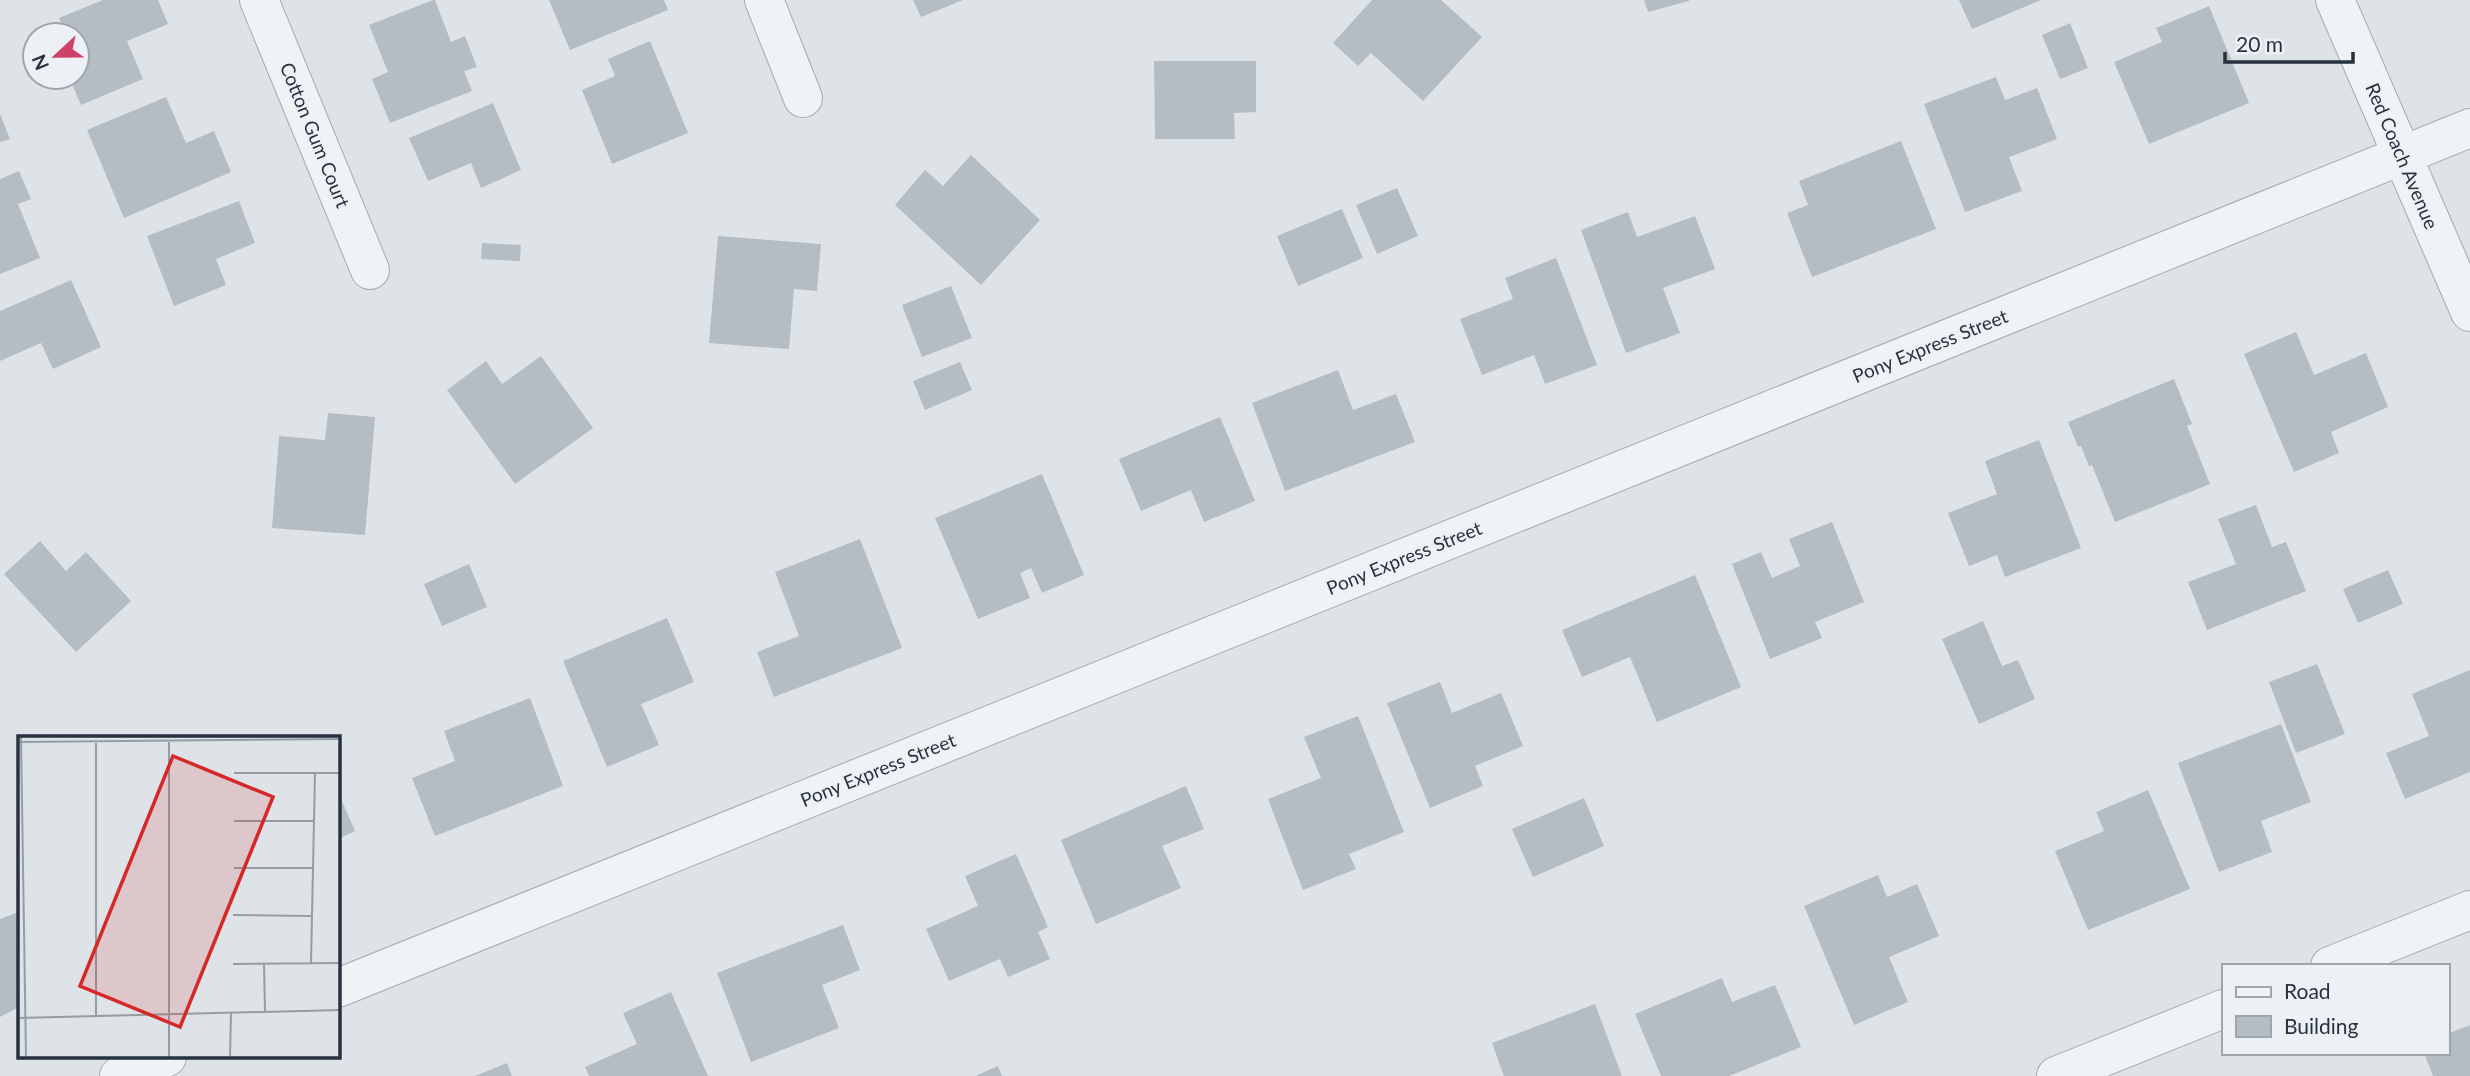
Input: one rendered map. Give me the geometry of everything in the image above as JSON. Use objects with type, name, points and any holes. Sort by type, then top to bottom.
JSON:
[{"type":"street","name":"Cotton Gum Court","points":[[259,0],[370,270]]},
{"type":"street","points":[[764,0],[803,99]]},
{"type":"street","name":"Red Coach Avenue","points":[[2335,0],[2470,312]]},
{"type":"street","name":"Pony Express Street","points":[[340,987],[2470,128]]},
{"type":"street","points":[[2335,964],[2470,910]]},
{"type":"street","points":[[2056,1076],[2222,1009]]},
{"type":"street","points":[[119,1076],[164,1058]]},
{"type":"building","points":[[103,0],[158,0],[168,24],[127,41],[143,79],[81,105],[75,91],[91,91],[91,21],[60,21],[59,18]]},
{"type":"building","points":[[433,0],[451,42],[465,36],[477,67],[464,71],[472,91],[390,123],[372,79],[388,72],[369,25]]},
{"type":"building","points":[[549,0],[664,0],[668,10],[570,50]]},
{"type":"building","points":[[913,0],[963,0],[921,17]]},
{"type":"building","points":[[1372,0],[1441,0],[1482,37],[1423,101],[1371,53],[1358,66],[1333,43]]},
{"type":"building","points":[[1644,0],[1689,0],[1689,1],[1648,12]]},
{"type":"building","points":[[1959,0],[2041,0],[1972,29]]},
{"type":"building","points":[[2209,6],[2249,103],[2149,144],[2114,62],[2162,42],[2156,28]]},
{"type":"building","points":[[2070,23],[2088,68],[2060,79],[2042,35]]},
{"type":"building","points":[[650,41],[688,133],[612,164],[582,90],[615,76],[608,59]]},
{"type":"building","points":[[1154,61],[1256,61],[1256,112],[1234,113],[1235,139],[1155,139]]},
{"type":"building","points":[[1996,77],[2005,100],[2037,88],[2057,139],[2009,157],[2022,191],[1965,212],[1924,104]]},
{"type":"building","points":[[166,97],[186,143],[214,131],[231,172],[124,218],[87,130]]},
{"type":"building","points":[[493,103],[521,170],[481,188],[471,163],[428,181],[409,138]]},
{"type":"building","points":[[0,114],[10,139],[0,142]]},
{"type":"building","points":[[1901,141],[1936,229],[1812,277],[1787,213],[1808,205],[1799,181]]},
{"type":"building","points":[[971,155],[1040,220],[981,285],[895,205],[925,170],[943,186]]},
{"type":"building","points":[[19,171],[31,199],[18,204],[40,258],[0,274],[0,179]]},
{"type":"building","points":[[1397,188],[1418,236],[1377,254],[1356,205]]},
{"type":"building","points":[[239,201],[255,243],[216,259],[226,285],[174,306],[147,236]]},
{"type":"building","points":[[1342,209],[1363,258],[1298,286],[1277,236]]},
{"type":"building","points":[[1628,212],[1637,237],[1695,216],[1715,269],[1663,288],[1680,333],[1626,353],[1581,230]]},
{"type":"building","points":[[718,236],[821,244],[817,291],[794,289],[789,349],[709,343]]},
{"type":"building","points":[[482,243],[521,245],[520,261],[481,259]]},
{"type":"building","points":[[1556,258],[1597,365],[1545,384],[1534,355],[1482,375],[1460,319],[1513,299],[1505,278]]},
{"type":"building","points":[[71,280],[101,347],[53,369],[41,343],[0,361],[0,311]]},
{"type":"building","points":[[951,286],[972,338],[922,357],[902,305]]},
{"type":"building","points":[[2296,332],[2314,375],[2366,353],[2388,407],[2331,432],[2339,453],[2294,472],[2244,354]]},
{"type":"building","points":[[541,356],[593,428],[515,484],[447,390],[486,361],[502,384]]},
{"type":"building","points":[[960,362],[972,390],[925,410],[913,381]]},
{"type":"building","points":[[1338,370],[1353,410],[1396,394],[1415,442],[1285,491],[1252,403]]},
{"type":"building","points":[[2174,379],[2192,424],[2187,426],[2210,484],[2115,522],[2092,465],[2089,466],[2081,446],[2078,447],[2068,422]]},
{"type":"building","points":[[328,413],[375,417],[365,535],[272,528],[279,436],[325,440]]},
{"type":"building","points":[[1220,417],[1255,501],[1204,522],[1191,490],[1141,511],[1119,459]]},
{"type":"building","points":[[2039,440],[2081,548],[2005,577],[1997,555],[1969,566],[1948,513],[1997,494],[1985,461]]},
{"type":"building","points":[[1042,474],[1084,575],[1042,593],[1031,568],[1020,573],[1030,598],[978,619],[935,518]]},
{"type":"building","points":[[2256,505],[2272,547],[2286,542],[2306,591],[2207,630],[2188,582],[2236,564],[2218,519]]},
{"type":"building","points":[[1832,522],[1864,602],[1815,622],[1822,638],[1770,659],[1732,564],[1761,552],[1772,578],[1800,566],[1789,539]]},
{"type":"building","points":[[860,539],[902,648],[774,697],[757,652],[799,636],[775,572]]},
{"type":"building","points":[[40,541],[66,571],[86,552],[131,601],[76,652],[4,574]]},
{"type":"building","points":[[469,564],[487,607],[442,626],[424,584]]},
{"type":"building","points":[[2388,570],[2403,604],[2358,623],[2343,589]]},
{"type":"building","points":[[1695,575],[1741,687],[1657,722],[1630,657],[1582,677],[1562,630]]},
{"type":"building","points":[[667,618],[694,682],[641,704],[659,745],[607,767],[563,661]]},
{"type":"building","points":[[1983,621],[2002,666],[2018,660],[2035,699],[1979,724],[1942,639]]},
{"type":"building","points":[[2317,664],[2345,734],[2296,753],[2269,682]]},
{"type":"building","points":[[2470,670],[2470,772],[2405,799],[2386,753],[2429,736],[2412,694]]},
{"type":"building","points":[[1440,682],[1452,713],[1501,693],[1523,746],[1475,766],[1483,786],[1430,808],[1387,703]]},
{"type":"building","points":[[530,698],[563,786],[435,836],[412,778],[455,761],[444,731]]},
{"type":"building","points":[[1358,716],[1404,832],[1349,854],[1356,869],[1303,890],[1268,799],[1321,778],[1304,737]]},
{"type":"building","points":[[2281,724],[2311,802],[2261,821],[2272,852],[2219,872],[2178,763]]},
{"type":"building","points":[[1186,786],[1204,829],[1162,846],[1181,888],[1096,924],[1061,840]]},
{"type":"building","points":[[2148,790],[2190,889],[2088,930],[2055,851],[2104,831],[2096,812]]},
{"type":"building","points":[[340,797],[355,831],[340,838]]},
{"type":"building","points":[[1584,798],[1604,846],[1533,877],[1512,829]]},
{"type":"building","points":[[1016,854],[1048,927],[1038,932],[1050,959],[1008,977],[1000,959],[949,981],[926,929],[978,906],[965,876]]},
{"type":"building","points":[[1878,875],[1887,897],[1917,884],[1939,936],[1889,957],[1908,1002],[1854,1025],[1804,906]]},
{"type":"building","points":[[18,912],[18,1008],[0,1017],[0,919]]},
{"type":"building","points":[[843,925],[860,970],[822,985],[839,1028],[751,1062],[717,973]]},
{"type":"building","points":[[1722,978],[1732,1002],[1775,985],[1801,1047],[1729,1076],[1661,1076],[1635,1014]]},
{"type":"building","points":[[671,992],[708,1076],[589,1076],[585,1067],[637,1044],[623,1013]]},
{"type":"building","points":[[1595,1004],[1622,1076],[1504,1076],[1492,1043]]},
{"type":"building","points":[[2470,1025],[2470,1076],[2433,1076],[2425,1055],[2449,1055],[2449,1033]]},
{"type":"building","points":[[507,1063],[512,1076],[475,1076]]},
{"type":"building","points":[[998,1066],[1002,1076],[975,1076]]}]
